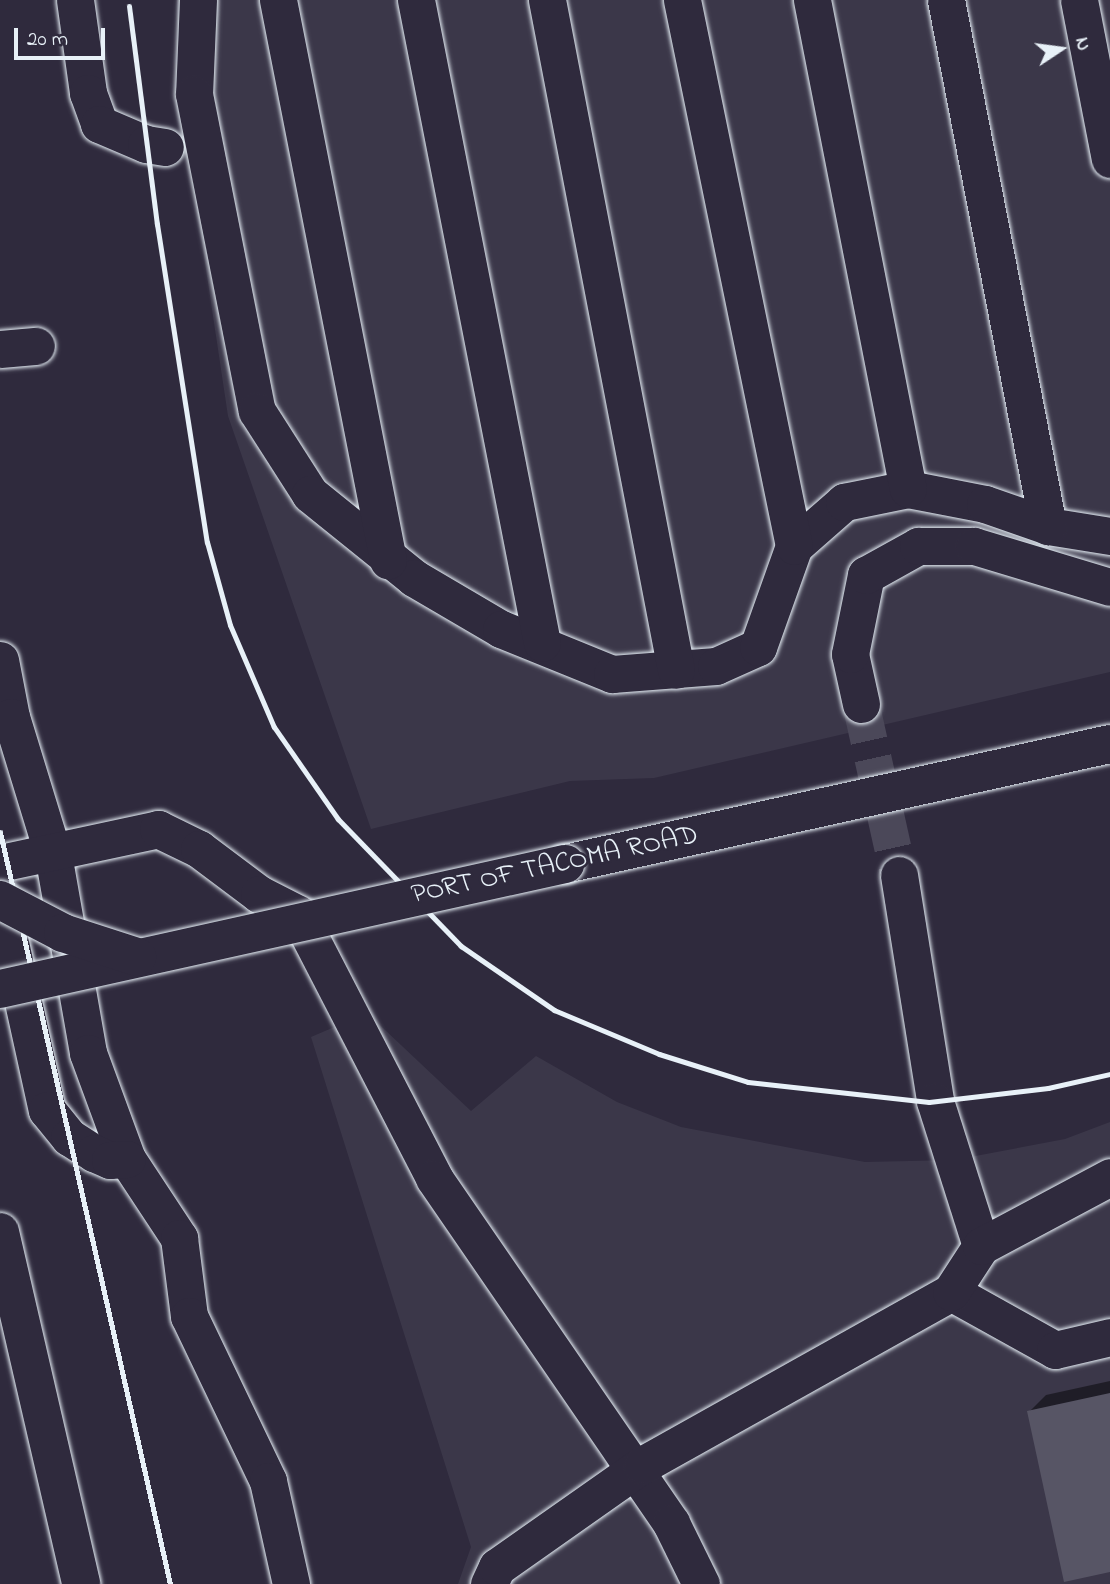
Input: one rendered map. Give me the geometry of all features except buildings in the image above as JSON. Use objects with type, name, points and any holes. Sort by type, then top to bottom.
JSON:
[{"type":"main road","name":"PORT OF TACOMA ROAD","points":[[0,989],[1110,744]]},
{"type":"main road","points":[[0,898],[63,933],[137,957]]},
{"type":"main road","points":[[0,1232],[81,1584]]},
{"type":"lane","points":[[75,0],[88,93],[99,124],[146,144],[165,147]]},
{"type":"lane","points":[[198,0],[194,94],[257,411],[310,494],[388,560],[501,629],[542,643],[612,674],[716,666],[758,647],[794,546],[844,502],[908,489],[985,504],[1048,526],[1110,536]]},
{"type":"lane","points":[[278,0],[388,560]]},
{"type":"lane","points":[[416,0],[542,643]]},
{"type":"lane","points":[[547,0],[676,670]]},
{"type":"lane","points":[[682,0],[794,546]]},
{"type":"lane","points":[[812,0],[908,489]]},
{"type":"lane","points":[[946,0],[1048,526]]},
{"type":"lane","points":[[1079,0],[1110,159]]},
{"type":"lane","points":[[0,349],[36,346]]},
{"type":"lane","points":[[861,704],[850,654],[866,575],[918,546],[974,546],[1110,587]]},
{"type":"lane","points":[[0,660],[11,717],[53,854],[88,1052],[127,1159],[178,1238],[189,1316],[268,1480],[291,1584]]},
{"type":"lane","points":[[0,863],[53,854],[158,829],[199,849],[259,894],[298,914],[318,946],[434,1178],[690,1554],[701,1584]]},
{"type":"lane","points":[[899,875],[936,1101],[981,1246]]},
{"type":"lane","points":[[0,898],[47,1110],[69,1137],[94,1153],[110,1160],[127,1159]]},
{"type":"lane","points":[[489,1584],[497,1567],[634,1471],[859,1339],[951,1292],[981,1246],[1110,1177]]},
{"type":"lane","points":[[951,1292],[1055,1350],[1110,1337]]},
{"type":"shaded area","points":[[177,0],[1110,0],[1110,672],[654,778],[570,781],[371,829],[228,416],[180,96]]},
{"type":"shaded area","points":[[367,1013],[471,1111],[536,1056],[617,1102],[681,1127],[865,1162],[954,1160],[1065,1139],[1110,1122],[1110,1584],[458,1584],[471,1547],[311,1037]]},
{"type":"tunnel","points":[[861,704],[899,875]]},
{"type":"railway","points":[[129,6],[157,224],[207,542],[230,625],[274,727],[338,819],[461,946],[554,1010],[659,1054],[748,1082],[929,1102],[1048,1088],[1110,1074]]},
{"type":"railway","points":[[0,832],[170,1584]]}]
